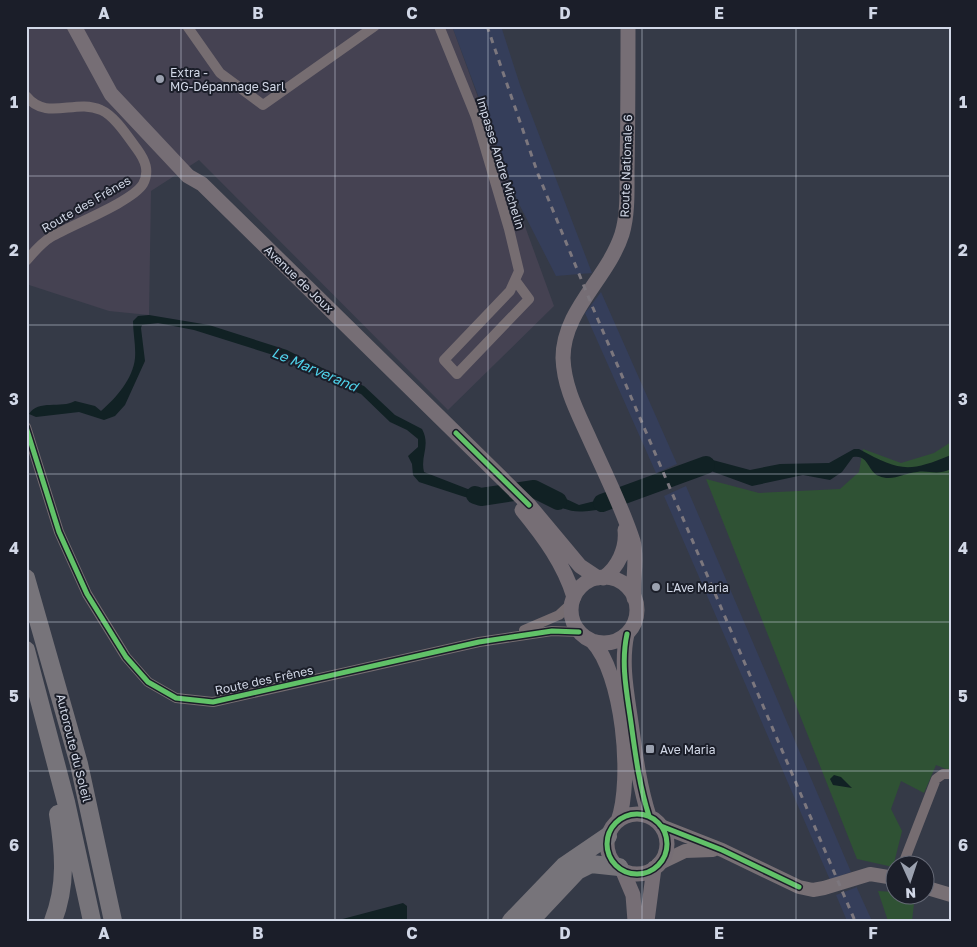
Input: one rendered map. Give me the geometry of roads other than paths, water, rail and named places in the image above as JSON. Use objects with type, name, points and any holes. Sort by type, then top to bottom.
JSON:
[{"type":"highway","name":"Autoroute du Soleil","points":[[26,578],[67,718],[100,855],[113,921]]},
{"type":"highway","name":"Autoroute du Soleil","points":[[26,650],[44,712],[66,802],[92,921]]},
{"type":"highway","points":[[44,712],[64,861],[61,895],[53,921]]},
{"type":"highway","points":[[511,921],[564,866],[613,828]]},
{"type":"highway","points":[[100,855],[120,921]]},
{"type":"highway","points":[[530,921],[577,871],[591,864],[606,864],[620,868]]},
{"type":"main road","name":"Avenue de Joux","points":[[74,26],[111,94],[188,176],[202,184],[396,374],[434,421],[499,480],[580,566],[601,578]]},
{"type":"main road","name":"Avenue de Joux","points":[[85,26],[102,62],[120,88],[175,151],[196,171],[202,184]]},
{"type":"main road","name":"Route Nationale 6","points":[[628,26],[626,202],[623,232],[611,260],[572,319],[566,333],[563,356],[564,378],[623,517],[635,551],[634,598]]},
{"type":"main road","name":"Avenue de Joux","points":[[522,503],[552,549],[566,576],[573,600]]},
{"type":"main road","name":"Route Nationale 6","points":[[601,578],[610,573],[621,556],[626,534],[623,517]]},
{"type":"main road","points":[[635,921],[633,895],[620,868],[610,856],[613,828],[622,809],[625,778],[623,737],[607,662],[592,641],[579,632],[572,619],[573,600],[588,582],[601,578],[618,581],[630,591],[634,598],[636,617],[627,634],[623,657],[626,690],[642,797],[667,846],[666,852],[656,866],[647,921]]},
{"type":"main road","points":[[592,641],[610,642],[627,634]]},
{"type":"main road","points":[[613,828],[633,814],[655,821],[722,850],[799,887],[814,890],[870,874],[884,876]]},
{"type":"main road","points":[[620,868],[634,873],[656,866],[686,851],[699,849],[722,850]]},
{"type":"main road","points":[[934,890],[951,895]]},
{"type":"street","points":[[187,26],[220,72],[263,105],[375,26]]},
{"type":"street","name":"Impasse Andre Michelin","points":[[439,26],[482,135],[519,271],[515,280]]},
{"type":"street","name":"Route des Frênes","points":[[26,96],[33,104],[45,109],[90,107],[104,111],[145,160],[146,173],[138,189],[94,216],[52,236],[26,261]]},
{"type":"street","points":[[515,280],[529,299],[457,374],[444,360],[510,291],[515,280]]},
{"type":"street","name":"Route des Frênes","points":[[26,427],[29,446],[59,532],[88,594],[126,657],[148,682],[176,698],[213,702],[512,635],[552,631],[579,632]]},
{"type":"street","name":"Route des Frênes","points":[[512,635],[559,615],[573,600]]},
{"type":"street","points":[[907,854],[936,780],[943,774],[951,774]]},
{"type":"water","points":[[149,315],[209,325],[287,350],[336,375],[364,386],[395,415],[422,429],[426,440],[423,460],[424,472],[478,493],[491,487],[503,500],[502,503],[465,497],[419,482],[413,475],[412,464],[408,456],[418,447],[418,439],[407,430],[390,422],[361,394],[328,381],[289,360],[194,330],[158,323],[142,325],[145,361],[125,405],[115,416],[104,420],[79,412],[36,417],[29,414],[33,409],[44,405],[75,401],[95,406],[101,411],[118,394],[134,366],[133,321],[138,316]]},
{"type":"water","points":[[854,449],[859,449],[884,462],[904,467],[924,465],[951,455],[951,469],[941,472],[917,472],[893,478],[884,478],[875,474],[865,460],[853,457],[842,472],[830,480],[803,475],[752,486],[711,471],[698,471],[686,475],[682,466],[709,459],[750,470],[780,464],[829,463]]},
{"type":"water","points":[[653,479],[656,488],[628,502],[623,491]]},
{"type":"water","points":[[538,490],[547,490],[579,505],[607,498],[611,508],[581,511],[567,510],[540,497],[537,494]]},
{"type":"water","points":[[834,775],[841,777],[852,788],[833,785],[830,779]]},
{"type":"water","points":[[403,903],[407,906],[407,921],[335,921]]},
{"type":"waterway","name":"Le Marverand","points":[[602,503],[706,465]]},
{"type":"waterway","name":"Le Marverand","points":[[475,495],[481,497],[534,489],[558,501]]},
{"type":"railway","points":[[487,26],[538,174],[593,308],[855,921]]},
{"type":"place","name":"Extra - MG-Dépannage Sarl","points":[[160,79]]},
{"type":"place","name":"L'Ave Maria","points":[[656,587]]},
{"type":"place","name":"Ave Maria","points":[[650,749]]}]
